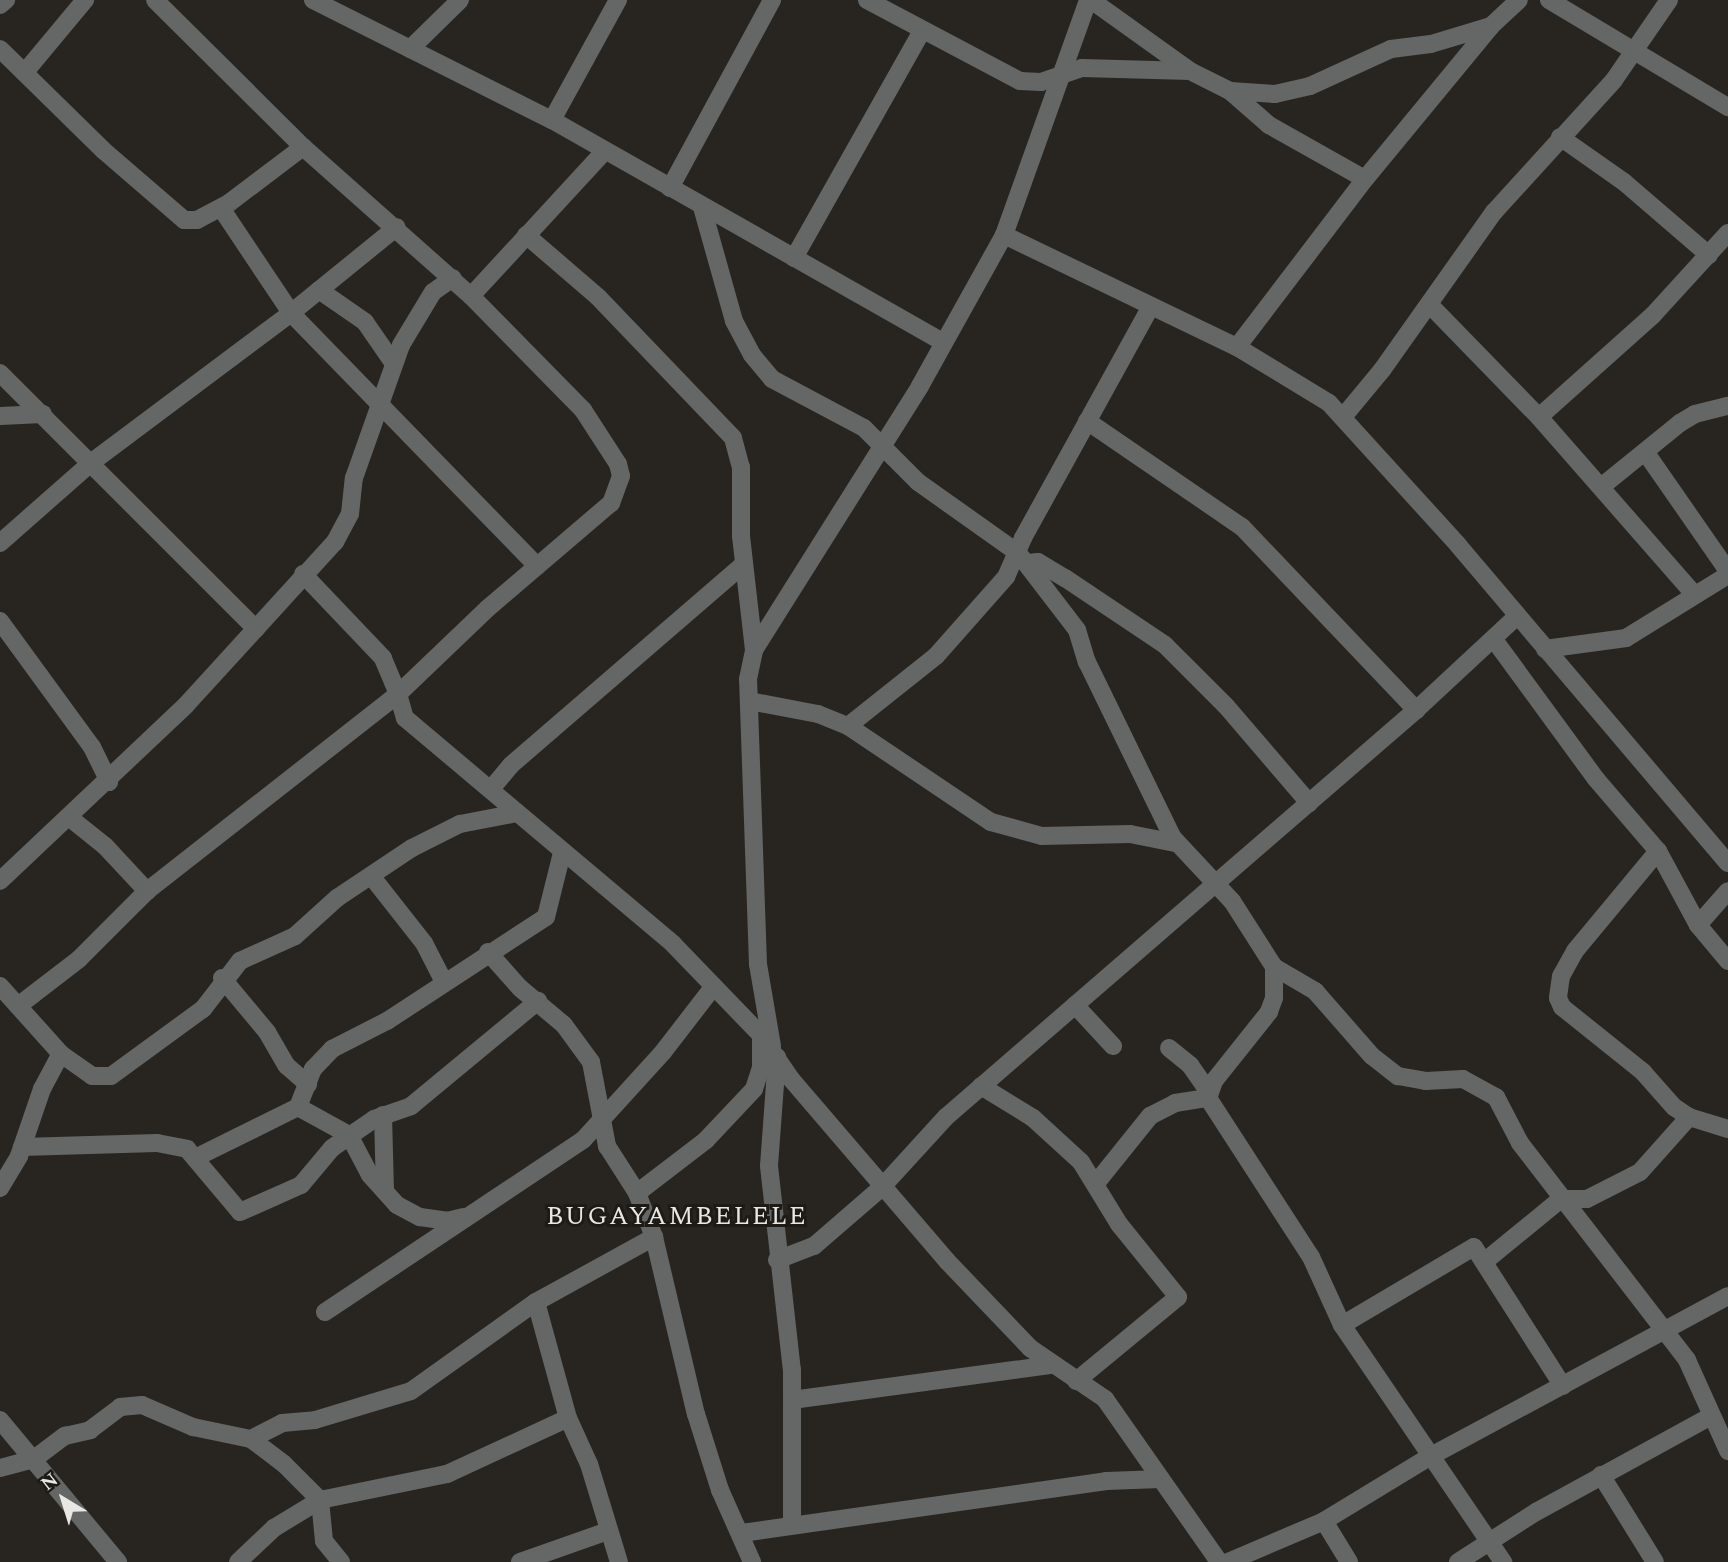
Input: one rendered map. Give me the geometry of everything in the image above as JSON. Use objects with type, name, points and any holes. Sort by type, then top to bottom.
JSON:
[{"type":"street","points":[[0,5],[6,0]]},
{"type":"street","points":[[25,72],[85,0]]},
{"type":"street","points":[[18,1006],[79,959],[147,891],[398,694],[537,566],[611,503],[621,476],[618,464],[583,410],[453,278],[303,147],[155,0]]},
{"type":"street","points":[[313,0],[552,120],[942,342]]},
{"type":"street","points":[[410,49],[460,0]]},
{"type":"street","points":[[552,120],[618,0]]},
{"type":"street","points":[[670,188],[772,0]]},
{"type":"street","points":[[867,0],[1020,81],[1041,82],[1066,71],[1190,71]]},
{"type":"street","points":[[754,650],[885,444],[1004,235],[1066,71],[1089,0],[1190,71],[1230,90],[1269,125],[1365,180]]},
{"type":"street","points":[[1237,347],[1365,180],[1491,26],[1519,0]]},
{"type":"street","points":[[1549,0],[1636,48],[1728,107]]},
{"type":"street","points":[[1343,416],[1430,305],[1487,220],[1614,80],[1669,0]]},
{"type":"street","points":[[1230,90],[1275,94],[1310,86],[1391,49],[1432,44],[1491,26]]},
{"type":"street","points":[[794,258],[922,31]]},
{"type":"street","points":[[0,48],[180,218],[197,220],[221,208],[303,147]]},
{"type":"street","points":[[1560,137],[1624,182],[1709,255]]},
{"type":"street","points":[[471,296],[604,152]]},
{"type":"street","points":[[702,207],[734,321],[752,355],[772,379],[844,415],[885,444],[918,482],[1023,558],[1077,630],[1091,670],[1177,843],[1216,881],[1274,967],[1315,991],[1391,1072],[1426,1081],[1463,1079],[1496,1097],[1520,1143],[1687,1360],[1728,1451]]},
{"type":"street","points":[[221,208],[291,313],[537,566]]},
{"type":"street","points":[[0,543],[92,462],[291,313],[397,227]]},
{"type":"street","points":[[526,235],[598,297],[729,431],[741,467],[738,499],[754,650],[749,701],[758,964],[775,1054],[769,1167],[792,1400],[792,1523]]},
{"type":"street","points":[[1004,235],[1237,347],[1295,379],[1343,416],[1728,863]]},
{"type":"street","points":[[1539,417],[1653,315],[1727,236]]},
{"type":"street","points":[[0,881],[109,782],[256,629],[347,523],[354,478],[394,364],[433,292],[453,278]]},
{"type":"street","points":[[319,290],[365,322],[394,364]]},
{"type":"street","points":[[1430,305],[1539,417],[1694,594]]},
{"type":"street","points":[[848,726],[895,692],[952,640],[1023,558],[1087,421],[1151,306]]},
{"type":"street","points":[[0,373],[92,462],[256,629]]},
{"type":"street","points":[[1601,487],[1646,453],[1665,433],[1695,414],[1728,406]]},
{"type":"street","points":[[0,416],[43,414]]},
{"type":"street","points":[[1087,421],[1242,527],[1416,710]]},
{"type":"street","points":[[1545,649],[1626,638],[1644,630],[1728,573],[1646,453]]},
{"type":"street","points":[[1023,558],[1038,562],[1065,578],[1165,645],[1226,706],[1309,803]]},
{"type":"street","points":[[491,789],[511,765],[744,564]]},
{"type":"street","points":[[303,574],[383,658],[405,718],[425,739],[491,789],[562,853],[673,944],[761,1035],[790,1079],[882,1187],[1016,1334],[1052,1365],[1105,1399],[1219,1562]]},
{"type":"street","points":[[777,1260],[814,1246],[882,1187],[918,1143],[1495,641],[1516,617]]},
{"type":"street","points":[[0,621],[92,747],[109,782]]},
{"type":"street","points":[[1495,641],[1596,779],[1658,851],[1698,925],[1728,961]]},
{"type":"street","points":[[749,701],[818,714],[848,726],[991,822],[1042,836],[1130,834],[1177,843]]},
{"type":"street","points":[[0,986],[61,1054],[92,1076],[111,1076],[203,1009],[218,995],[222,978],[246,957],[295,936],[337,898],[440,832],[517,813]]},
{"type":"street","points":[[70,818],[97,838],[147,891]]},
{"type":"street","points":[[1658,851],[1575,951],[1561,976],[1558,998],[1562,1007],[1643,1072],[1664,1097],[1689,1117],[1728,1129]]},
{"type":"street","points":[[195,1158],[298,1107],[313,1069],[332,1049],[387,1021],[488,952],[546,917],[562,853]]},
{"type":"street","points":[[372,877],[424,943],[444,982]]},
{"type":"street","points":[[1698,925],[1728,891]]},
{"type":"street","points":[[488,952],[564,1024],[591,1062],[601,1124],[614,1160],[637,1192],[654,1237],[696,1414],[720,1490],[742,1534],[752,1562]]},
{"type":"street","points":[[1097,1182],[1150,1116],[1175,1103],[1208,1095],[1269,1012],[1275,998],[1274,967]]},
{"type":"street","points":[[222,978],[267,1032],[287,1066],[307,1084]]},
{"type":"street","points":[[325,1312],[468,1215],[559,1159],[601,1124],[714,986]]},
{"type":"street","points":[[23,1147],[158,1143],[187,1149],[240,1212],[301,1185],[322,1156],[349,1135],[383,1115],[411,1106],[434,1090],[538,1001]]},
{"type":"street","points":[[1076,1005],[1113,1045]]},
{"type":"street","points":[[637,1192],[706,1140],[754,1089],[761,1068],[761,1035]]},
{"type":"street","points":[[1169,1048],[1189,1065],[1311,1257],[1342,1325],[1503,1562]]},
{"type":"street","points":[[0,1188],[23,1147],[42,1089],[61,1054]]},
{"type":"street","points":[[981,1087],[1034,1118],[1097,1182],[1119,1224],[1178,1297],[1076,1381]]},
{"type":"street","points":[[298,1107],[349,1135],[370,1175],[397,1205],[420,1217],[447,1221],[468,1215]]},
{"type":"street","points":[[383,1115],[384,1190]]},
{"type":"street","points":[[1484,1262],[1562,1199],[1587,1199],[1640,1172],[1689,1117]]},
{"type":"street","points":[[251,1439],[282,1423],[315,1420],[411,1391],[536,1302],[654,1237]]},
{"type":"street","points":[[1342,1325],[1475,1247],[1563,1386]]},
{"type":"street","points":[[1228,1562],[1324,1521],[1431,1456],[1728,1296]]},
{"type":"street","points":[[536,1302],[568,1418],[589,1464],[619,1562]]},
{"type":"street","points":[[792,1400],[1052,1365]]},
{"type":"street","points":[[0,1468],[34,1459],[65,1436],[90,1430],[120,1407],[132,1404],[192,1427],[251,1439],[320,1500],[324,1541],[341,1562]]},
{"type":"street","points":[[1458,1562],[1490,1540],[1601,1475],[1711,1416]]},
{"type":"street","points":[[238,1562],[274,1528],[320,1500],[447,1474],[568,1418]]},
{"type":"street","points":[[0,1420],[118,1562]]},
{"type":"street","points":[[1601,1475],[1655,1562]]},
{"type":"street","points":[[742,1534],[792,1523],[1106,1480],[1161,1479]]},
{"type":"street","points":[[1324,1521],[1349,1562]]},
{"type":"street","points":[[520,1562],[608,1531]]},
{"type":"district","name":"BUGAYAMBELELE","points":[[677,1217]]}]
